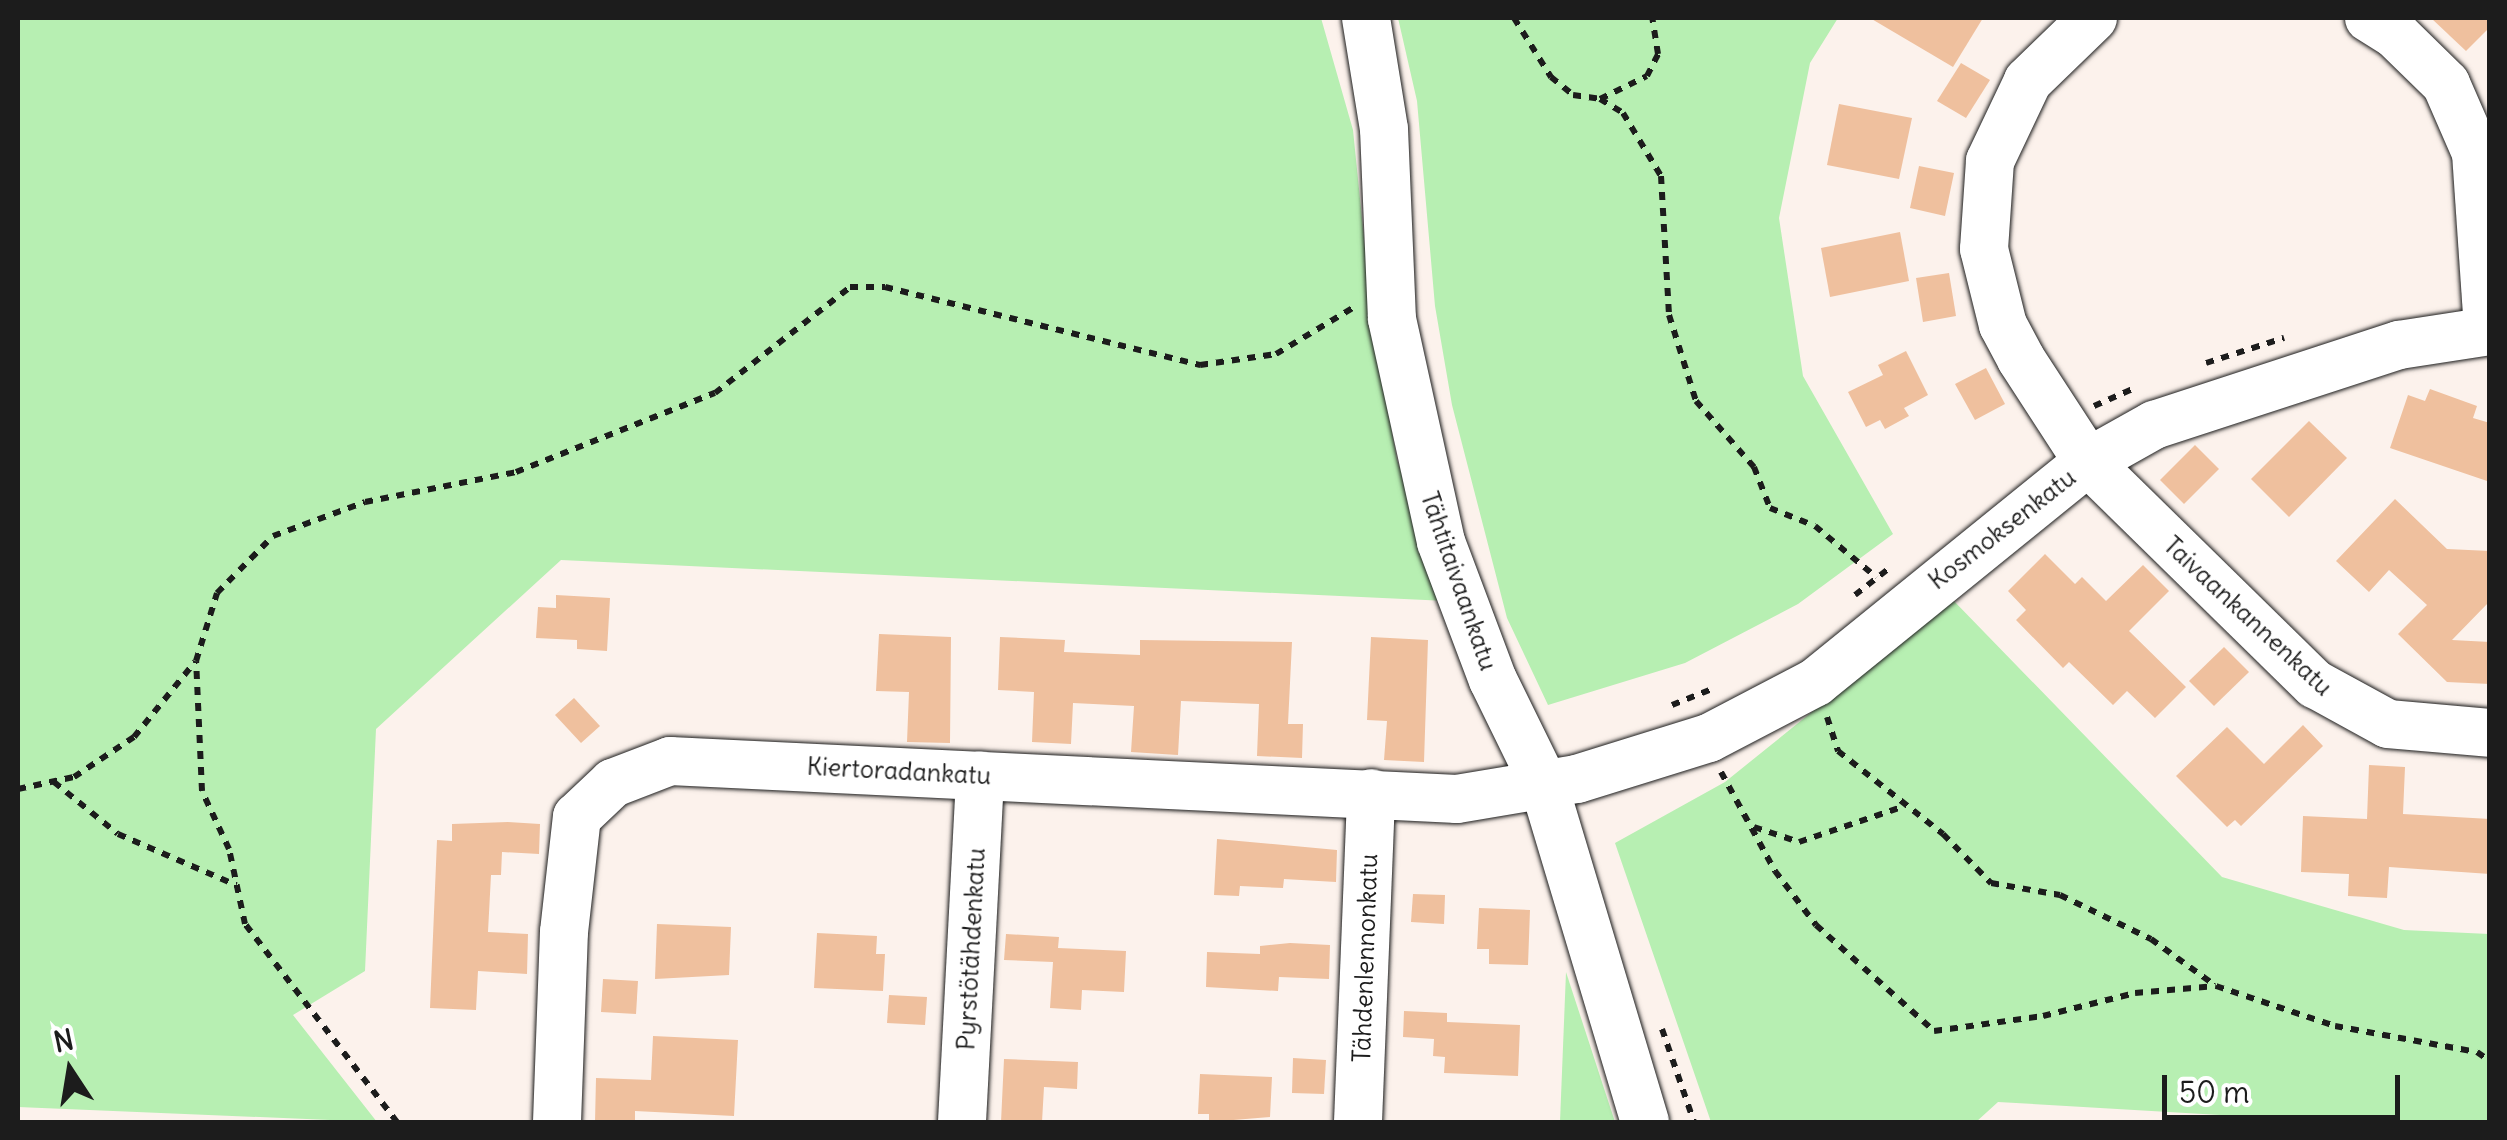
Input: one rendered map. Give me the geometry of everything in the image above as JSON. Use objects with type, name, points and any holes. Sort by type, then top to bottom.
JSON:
[{"type":"street","name":"Tähtitaivaankatu","points":[[1366,18],[1384,129],[1388,259],[1410,414],[1441,542],[1493,680],[1543,782],[1645,1122]]},
{"type":"street","name":"Taivaankannenkatu","points":[[2093,18],[2028,81],[1990,161],[1984,249],[2003,325],[2088,462],[2315,684],[2349,709],[2388,724],[2490,733]]},
{"type":"street","points":[[2369,18],[2396,34],[2446,84],[2476,153],[2489,331]]},
{"type":"street","name":"Kosmoksenkatu","points":[[1543,782],[1577,779],[1709,738],[1816,682],[2088,462],[2154,424],[2399,345],[2489,331]]},
{"type":"street","name":"Kiertoradankatu","points":[[558,1122],[564,932],[577,817],[614,784],[670,761],[1456,799],[1543,782]]},
{"type":"street","name":"Pyrstötähdenkatu","points":[[962,1122],[980,774]]},
{"type":"street","name":"Tähdenlennonkatu","points":[[1358,1122],[1372,793]]},
{"type":"path","points":[[1514,18],[1551,76],[1573,94],[1600,99],[1623,113],[1661,176],[1669,314],[1696,401],[1754,467],[1770,508],[1815,526],[1876,578]]},
{"type":"path","points":[[1600,99],[1647,76],[1658,54],[1652,18]]},
{"type":"path","points":[[397,1122],[245,924],[236,885],[202,791],[196,661],[217,593],[273,536],[365,502],[516,472],[715,392],[850,288],[884,287],[1200,365],[1276,354],[1355,308],[1388,259]]},
{"type":"path","points":[[18,789],[74,777],[134,737],[196,661]]},
{"type":"path","points":[[1816,682],[1838,751],[1903,807],[1943,834],[1991,883],[2060,896],[2151,939],[2216,986],[2335,1026],[2477,1052],[2490,1061]]},
{"type":"path","points":[[1709,738],[1724,782],[1775,871],[1816,926],[1934,1031],[2043,1016],[2135,993],[2216,986]]},
{"type":"path","points":[[54,782],[118,834],[236,885]]},
{"type":"path","points":[[1752,825],[1799,842],[1903,807]]},
{"type":"green space","points":[[18,18],[1321,18],[1353,130],[1373,326],[1397,460],[1447,601],[561,560],[376,729],[365,971],[293,1015],[377,1122],[18,1107]]},
{"type":"green space","points":[[1398,18],[1838,18],[1810,63],[1779,218],[1803,376],[1893,534],[1798,604],[1685,663],[1548,705],[1507,618],[1452,405],[1435,306],[1417,101]]},
{"type":"green space","points":[[1952,599],[2222,877],[2404,930],[2489,934],[2489,1122],[2337,1122],[1998,1102],[1976,1122],[1711,1122],[1615,843],[1725,782]]},
{"type":"green space","points":[[1566,972],[1615,1122],[1560,1122]]},
{"type":"building","points":[[1870,18],[1983,18],[1953,67]]},
{"type":"building","points":[[2431,18],[2490,18],[2490,27],[2466,51]]},
{"type":"building","points":[[1961,63],[1990,80],[1966,118],[1937,101]]},
{"type":"building","points":[[1839,104],[1912,118],[1899,179],[1827,165]]},
{"type":"building","points":[[1919,166],[1954,173],[1945,216],[1910,208]]},
{"type":"building","points":[[1900,232],[1909,281],[1830,297],[1821,248]]},
{"type":"building","points":[[1949,273],[1956,316],[1923,322],[1916,278]]},
{"type":"building","points":[[1906,351],[1928,395],[1904,408],[1909,416],[1885,429],[1880,420],[1866,427],[1848,392],[1883,375],[1878,365]]},
{"type":"building","points":[[1986,368],[2005,404],[1975,420],[1955,384]]},
{"type":"building","points":[[2430,389],[2477,406],[2473,418],[2490,423],[2490,482],[2390,448],[2408,395],[2425,401]]},
{"type":"building","points":[[2309,421],[2347,458],[2289,517],[2251,479]]},
{"type":"building","points":[[2195,445],[2219,469],[2184,504],[2160,480]]},
{"type":"building","points":[[2395,499],[2447,549],[2490,551],[2488,603],[2452,640],[2490,642],[2490,684],[2447,682],[2398,634],[2427,605],[2389,570],[2369,592],[2336,561]]},
{"type":"building","points":[[2045,554],[2075,584],[2082,577],[2106,601],[2143,565],[2169,591],[2129,631],[2186,687],[2155,718],[2127,691],[2113,705],[2069,662],[2063,668],[2016,620],[2026,610],[2008,591]]},
{"type":"building","points":[[556,595],[610,598],[607,651],[577,649],[577,640],[536,638],[538,607],[556,608]]},
{"type":"building","points":[[879,634],[951,637],[950,743],[907,742],[909,692],[876,691]]},
{"type":"building","points":[[1000,637],[1065,640],[1064,652],[1140,655],[1140,640],[1292,642],[1288,724],[1303,724],[1302,758],[1257,756],[1259,704],[1181,701],[1178,755],[1131,752],[1134,706],[1073,703],[1071,744],[1032,742],[1034,692],[998,690]]},
{"type":"building","points":[[1371,637],[1428,640],[1424,762],[1384,760],[1387,721],[1367,720]]},
{"type":"building","points":[[2224,647],[2249,672],[2214,706],[2189,681]]},
{"type":"building","points":[[574,698],[600,726],[581,743],[555,715]]},
{"type":"building","points":[[2303,725],[2323,746],[2241,826],[2235,820],[2227,827],[2176,776],[2227,727],[2264,764]]},
{"type":"building","points":[[2369,765],[2405,767],[2403,814],[2490,819],[2490,874],[2389,867],[2387,898],[2348,896],[2349,874],[2301,872],[2303,816],[2367,819]]},
{"type":"building","points":[[452,824],[540,824],[539,854],[502,852],[501,875],[491,875],[488,932],[528,934],[527,974],[478,971],[476,1010],[430,1008],[437,840],[452,841]]},
{"type":"building","points":[[1217,839],[1337,850],[1336,882],[1284,879],[1283,888],[1240,886],[1239,896],[1214,895]]},
{"type":"building","points":[[1413,894],[1445,895],[1444,924],[1411,922]]},
{"type":"building","points":[[1479,908],[1530,910],[1528,965],[1489,964],[1489,949],[1477,949]]},
{"type":"building","points":[[657,924],[731,927],[729,975],[655,979]]},
{"type":"building","points":[[817,933],[877,936],[876,954],[885,954],[883,991],[814,988]]},
{"type":"building","points":[[1006,934],[1059,937],[1058,948],[1126,951],[1124,992],[1082,990],[1081,1010],[1050,1008],[1053,962],[1004,960]]},
{"type":"building","points":[[1330,945],[1329,979],[1279,977],[1278,991],[1206,987],[1207,952],[1260,954],[1260,946]]},
{"type":"building","points":[[603,979],[638,981],[636,1014],[601,1012]]},
{"type":"building","points":[[889,995],[927,997],[925,1025],[887,1023]]},
{"type":"building","points":[[1404,1011],[1447,1013],[1447,1022],[1520,1025],[1518,1076],[1444,1073],[1445,1057],[1433,1056],[1434,1039],[1403,1037]]},
{"type":"building","points":[[653,1036],[738,1040],[734,1116],[635,1111],[635,1122],[595,1122],[596,1078],[651,1080]]},
{"type":"building","points":[[1293,1058],[1326,1060],[1324,1094],[1292,1093]]},
{"type":"building","points":[[1004,1059],[1078,1062],[1077,1089],[1044,1087],[1042,1122],[1001,1122]]},
{"type":"building","points":[[1200,1074],[1272,1077],[1270,1117],[1209,1122],[1209,1114],[1198,1114]]}]
